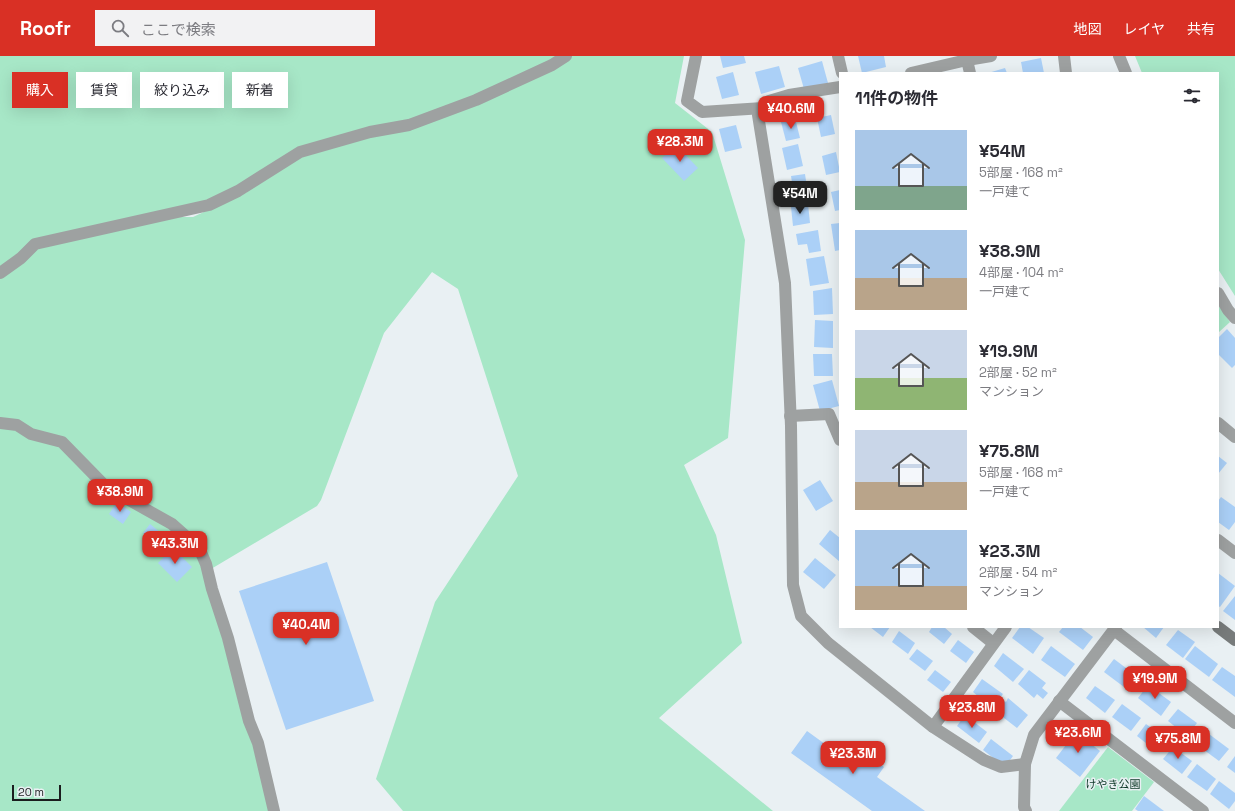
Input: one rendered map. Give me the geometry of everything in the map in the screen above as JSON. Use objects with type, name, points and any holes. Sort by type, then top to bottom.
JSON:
[{"type":"street","points":[[0,273],[21,258],[35,244],[209,205],[238,191],[300,152],[370,132],[417,122],[476,100],[552,65],[566,56]]},
{"type":"street","points":[[696,56],[687,102],[702,112],[763,108]]},
{"type":"street","points":[[838,56],[842,72]]},
{"type":"street","points":[[915,72],[991,56]]},
{"type":"street","points":[[1064,56],[1066,72]]},
{"type":"street","points":[[1119,56],[1126,72]]},
{"type":"street","points":[[968,60],[970,72]]},
{"type":"street","points":[[839,87],[788,95],[769,101],[758,115],[785,283],[790,416],[793,585],[801,616],[828,643],[933,727],[984,760],[1001,768],[1025,764]]},
{"type":"street","points":[[1219,295],[1228,310],[1235,318]]},
{"type":"street","points":[[790,416],[829,414],[839,438]]},
{"type":"street","points":[[0,423],[17,425],[31,434],[62,442],[106,487],[172,524],[199,548],[206,564],[212,589],[228,638],[249,721],[258,743],[274,811]]},
{"type":"street","points":[[1219,425],[1235,437]]},
{"type":"street","points":[[1219,541],[1235,553]]},
{"type":"street","points":[[974,628],[993,642]]},
{"type":"street","points":[[933,727],[993,642],[1005,628]]},
{"type":"street","points":[[1026,811],[1024,807],[1025,764],[1034,735],[1115,628],[1235,722]]},
{"type":"street","points":[[1219,628],[1235,640]]},
{"type":"street","points":[[1059,701],[1203,811]]},
{"type":"green space","points":[[0,56],[684,56],[675,103],[712,132],[745,240],[728,438],[684,465],[716,535],[742,643],[659,718],[773,811],[403,811],[376,779],[435,602],[518,476],[458,289],[432,272],[384,333],[321,500],[317,506],[206,572],[273,811],[0,811]],"holes":[[[247,192],[193,217],[156,217]]]},
{"type":"green space","points":[[1135,56],[1235,56],[1235,296],[1219,271],[1219,72],[1142,72]]},
{"type":"green space","points":[[1219,306],[1230,322],[1219,332]]},
{"type":"green space","name":"けやき公園","points":[[1108,747],[1154,782],[1132,811],[1059,811]]},
{"type":"building","points":[[720,56],[744,56],[746,63],[723,68]]},
{"type":"building","points":[[858,56],[884,56],[886,67],[862,72]]},
{"type":"building","points":[[1041,58],[1044,72],[1023,72],[1021,62]]},
{"type":"building","points":[[822,61],[828,83],[804,89],[798,68]]},
{"type":"building","points":[[779,66],[785,87],[761,94],[755,72]]},
{"type":"building","points":[[1005,68],[1007,72],[991,72]]},
{"type":"building","points":[[733,72],[739,95],[722,99],[716,77]]},
{"type":"building","points":[[831,115],[835,134],[821,137],[817,118]]},
{"type":"building","points":[[795,118],[800,138],[786,141],[781,122]]},
{"type":"building","points":[[736,125],[742,148],[725,152],[719,129]]},
{"type":"building","points":[[798,144],[803,166],[787,170],[782,148]]},
{"type":"building","points":[[676,145],[698,168],[684,181],[662,158]]},
{"type":"building","points":[[836,152],[839,172],[826,175],[822,156]]},
{"type":"building","points":[[805,174],[809,201],[788,204],[786,190],[793,189],[791,176]]},
{"type":"building","points":[[839,190],[839,210],[835,211],[831,192]]},
{"type":"building","points":[[808,204],[810,223],[793,226],[791,207]]},
{"type":"building","points":[[839,223],[839,250],[835,251],[831,224]]},
{"type":"building","points":[[818,230],[821,251],[809,253],[807,244],[798,245],[796,234]]},
{"type":"building","points":[[824,256],[829,283],[810,286],[806,259]]},
{"type":"building","points":[[832,288],[833,314],[814,315],[813,291]]},
{"type":"building","points":[[815,320],[833,321],[833,348],[814,347]]},
{"type":"building","points":[[1227,329],[1235,338],[1235,365],[1232,368],[1219,355],[1219,337]]},
{"type":"building","points":[[813,354],[832,354],[833,376],[814,376]]},
{"type":"building","points":[[832,380],[839,406],[820,411],[813,385]]},
{"type":"building","points":[[1219,457],[1227,463],[1219,473]]},
{"type":"building","points":[[820,480],[833,501],[816,511],[803,490]]},
{"type":"building","points":[[1221,497],[1235,507],[1235,522],[1229,530],[1219,523],[1219,500]]},
{"type":"building","points":[[117,502],[131,512],[123,524],[109,514]]},
{"type":"building","points":[[150,524],[161,533],[151,546],[143,540],[146,536],[143,533]]},
{"type":"building","points":[[830,530],[839,537],[839,561],[819,544]]},
{"type":"building","points":[[173,548],[192,567],[177,582],[158,563]]},
{"type":"building","points":[[815,558],[836,575],[824,589],[803,572]]},
{"type":"building","points":[[327,562],[374,701],[286,730],[239,591]]},
{"type":"building","points":[[1219,574],[1235,586],[1219,606]]},
{"type":"building","points":[[1235,596],[1235,620],[1223,611]]},
{"type":"building","points":[[871,628],[889,628],[883,637]]},
{"type":"building","points":[[931,628],[945,628],[952,634],[944,644],[929,632]]},
{"type":"building","points":[[1019,628],[1029,628],[1044,638],[1033,654],[1012,638]]},
{"type":"building","points":[[1062,628],[1081,628],[1093,637],[1083,650],[1059,632]]},
{"type":"building","points":[[1144,628],[1163,628],[1156,638]]},
{"type":"building","points":[[1178,630],[1195,642],[1183,658],[1166,645]]},
{"type":"building","points":[[899,631],[915,643],[908,654],[892,642]]},
{"type":"building","points":[[958,640],[974,652],[966,663],[950,651]]},
{"type":"building","points":[[1051,646],[1075,664],[1065,677],[1041,660]]},
{"type":"building","points":[[1195,646],[1218,664],[1209,677],[1185,659]]},
{"type":"building","points":[[917,649],[933,661],[925,671],[909,659]]},
{"type":"building","points":[[1003,653],[1024,669],[1013,682],[994,666]]},
{"type":"building","points":[[1114,659],[1138,677],[1128,690],[1104,672]]},
{"type":"building","points":[[1222,667],[1235,676],[1235,697],[1212,680]]},
{"type":"building","points":[[935,670],[951,682],[943,692],[927,680]]},
{"type":"building","points":[[1029,670],[1046,683],[1042,688],[1048,693],[1043,699],[1037,694],[1034,698],[1018,684]]},
{"type":"building","points":[[982,679],[1003,694],[992,708],[973,692]]},
{"type":"building","points":[[1148,685],[1171,702],[1161,716],[1138,698]]},
{"type":"building","points":[[1095,686],[1115,700],[1105,713],[1086,698]]},
{"type":"building","points":[[1008,698],[1028,715],[1017,728],[995,711],[1004,701],[1006,702]]},
{"type":"building","points":[[1122,704],[1141,718],[1131,731],[1112,717]]},
{"type":"building","points":[[1178,709],[1197,723],[1187,736],[1168,721]]},
{"type":"building","points":[[965,715],[987,732],[979,743],[957,726]]},
{"type":"building","points":[[1146,724],[1166,738],[1156,751],[1137,736]]},
{"type":"building","points":[[807,731],[847,760],[856,747],[884,767],[877,777],[925,811],[872,811],[791,753]]},
{"type":"building","points":[[1076,732],[1100,751],[1080,777],[1056,758]]},
{"type":"building","points":[[1209,734],[1229,749],[1219,761],[1200,747]]},
{"type":"building","points":[[991,739],[1013,756],[1005,767],[983,750]]},
{"type":"building","points":[[1173,747],[1192,761],[1182,774],[1163,759]]},
{"type":"building","points":[[1235,756],[1235,773],[1227,767]]},
{"type":"building","points":[[1197,764],[1216,779],[1207,791],[1187,777]]},
{"type":"building","points":[[1219,781],[1235,793],[1235,801],[1229,809],[1210,794]]},
{"type":"building","points":[[1144,796],[1164,811],[1138,811],[1135,809]]}]
